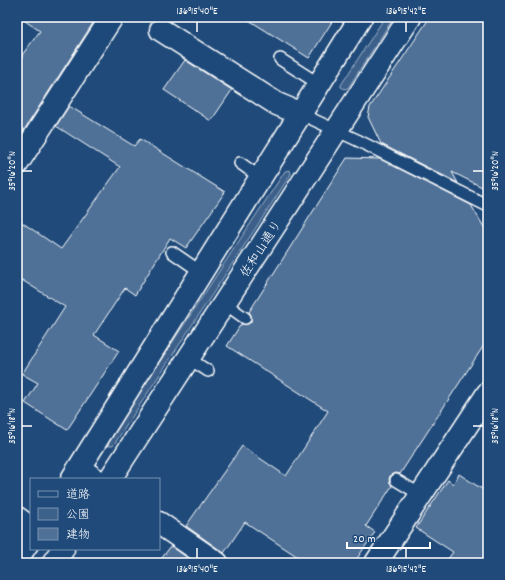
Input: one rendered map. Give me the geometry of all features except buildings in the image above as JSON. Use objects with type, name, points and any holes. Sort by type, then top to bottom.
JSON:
[{"type":"street","points":[[17,164],[112,17]]},
{"type":"street","points":[[82,475],[201,272],[361,17]]},
{"type":"street","name":"佐和山通り","points":[[111,478],[410,17]]},
{"type":"street","points":[[160,32],[276,104],[301,114]]},
{"type":"street","points":[[376,563],[488,393]]},
{"type":"street","points":[[17,518],[30,527]]},
{"type":"street","points":[[160,524],[217,563]]},
{"type":"street","points":[[17,559],[30,540]]},
{"type":"lane","points":[[280,59],[319,84]]},
{"type":"lane","points":[[301,114],[337,130],[488,206]]},
{"type":"lane","points":[[240,163],[261,178]]},
{"type":"lane","points":[[172,252],[201,272]]},
{"type":"lane","points":[[224,303],[245,318]]},
{"type":"lane","points":[[188,358],[208,371]]},
{"type":"lane","points":[[396,480],[421,495]]},
{"type":"green space","points":[[385,17],[394,17],[348,88],[345,89],[341,87],[341,85]]},
{"type":"green space","points":[[290,170],[291,174],[113,446],[109,446],[107,442],[285,171]]}]
